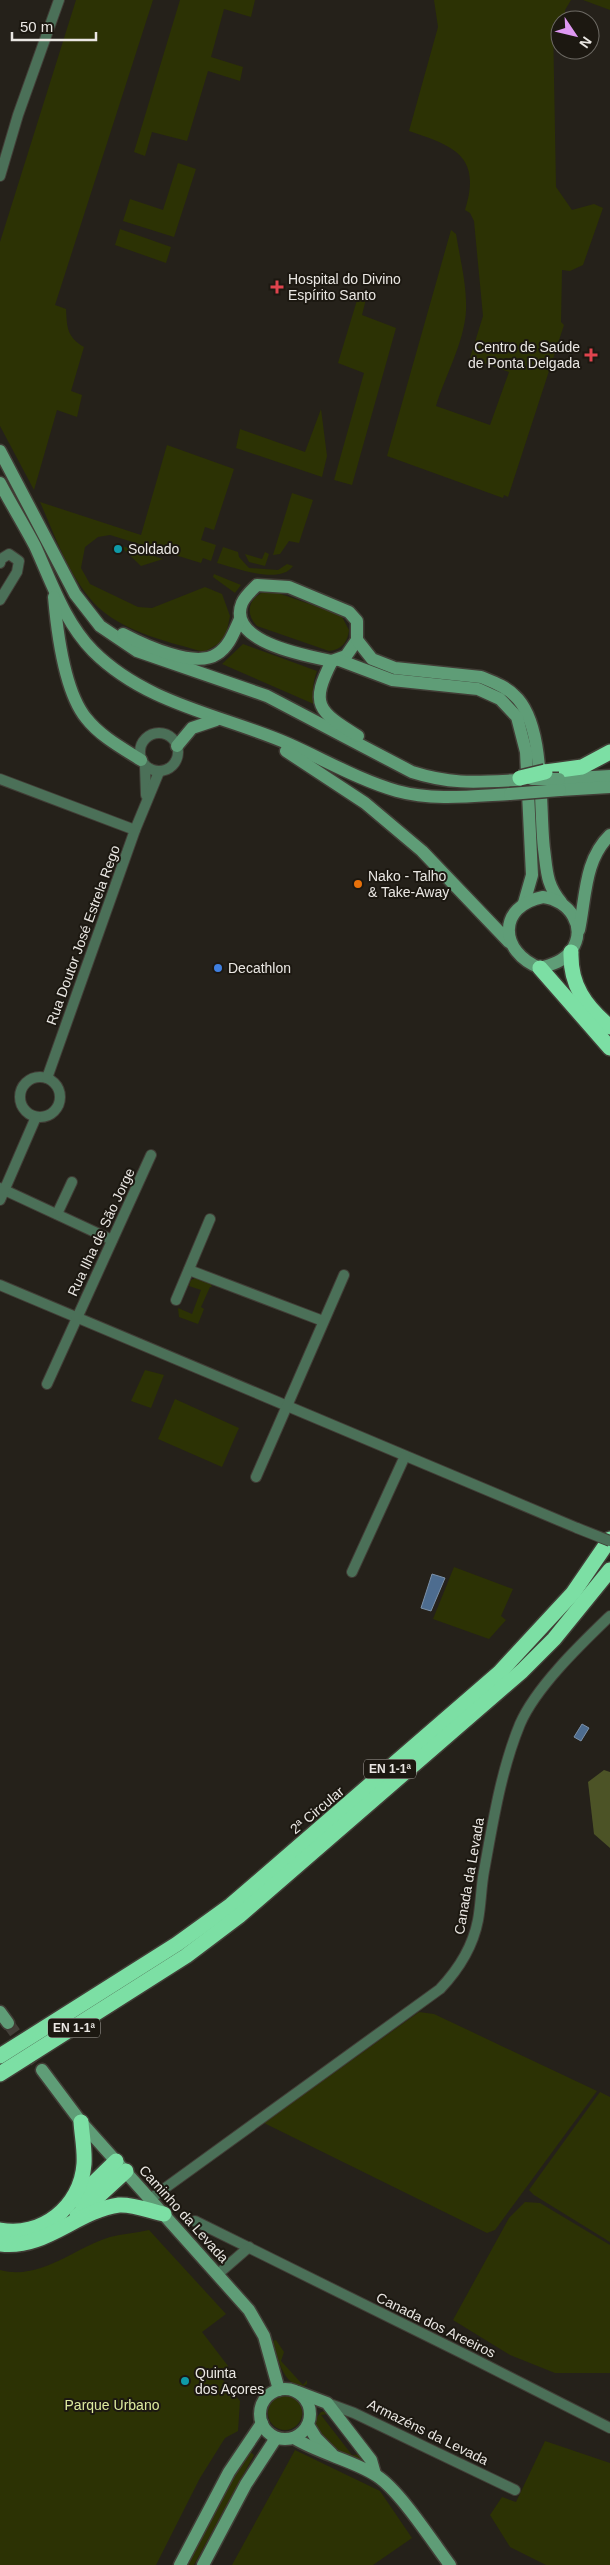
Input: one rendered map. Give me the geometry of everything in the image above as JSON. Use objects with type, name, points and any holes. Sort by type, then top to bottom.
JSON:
[{"type":"highway","points":[[516,783],[545,772],[582,767],[610,752]]},
{"type":"highway","points":[[571,952],[572,976],[580,994],[610,1027]]},
{"type":"highway","points":[[540,968],[610,1048]]},
{"type":"highway","name":"2ª Circular","points":[[0,2056],[177,1944],[238,1898],[499,1673],[573,1593],[610,1540]]},
{"type":"highway","name":"EN 1-1ª","points":[[1,2074],[186,1956],[239,1916],[522,1671],[554,1639],[610,1570]]},
{"type":"highway","points":[[61,2222],[80,2181],[84,2165],[81,2122]]},
{"type":"highway","points":[[0,2244],[27,2243],[46,2237],[121,2166]]},
{"type":"highway","points":[[0,2230],[25,2232],[120,2205],[164,2214]]},
{"type":"street","points":[[0,176],[59,0]]},
{"type":"street","points":[[0,452],[75,594],[100,626],[137,651],[267,696],[412,772],[436,780],[460,783],[610,787]]},
{"type":"street","points":[[0,483],[34,546],[54,592],[74,628],[93,651],[118,672],[170,701],[218,720],[289,744],[328,764],[398,791],[450,797],[516,783]]},
{"type":"street","points":[[0,563],[1,559],[9,554],[20,560],[18,572],[0,600]]},
{"type":"street","points":[[100,626],[173,654],[189,659],[204,660],[216,655],[223,649],[240,619],[242,603],[257,585],[278,585],[304,592],[349,612],[357,621],[359,631],[357,640],[346,656],[336,660],[320,685],[318,700],[324,710],[350,731],[376,747],[378,755]]},
{"type":"street","points":[[54,592],[56,621],[68,677],[78,705],[95,728],[143,763],[159,772],[172,766],[178,754],[177,746],[168,735],[152,734],[140,745],[143,763]]},
{"type":"street","points":[[240,619],[246,630],[265,642],[336,660],[392,680],[478,689],[500,699],[517,717],[526,752],[532,875],[524,903],[512,916],[509,925],[509,942]]},
{"type":"street","points":[[357,640],[372,659],[389,666],[481,677],[506,689],[521,704],[532,722],[538,751],[540,815],[547,874],[552,890],[573,914],[578,932]]},
{"type":"street","points":[[177,746],[192,728],[218,720]]},
{"type":"street","points":[[252,732],[311,766],[365,803],[422,851],[509,942],[520,958],[540,968],[554,965],[571,952],[578,932],[593,860],[600,846],[610,835]]},
{"type":"street","name":"Rua Doutor José Estrela Rego","points":[[143,763],[146,801]]},
{"type":"street","name":"Rua Doutor José Estrela Rego","points":[[47,1078],[135,830],[159,772]]},
{"type":"street","points":[[560,785],[610,776]]},
{"type":"street","points":[[0,779],[135,830]]},
{"type":"street","points":[[524,903],[543,897],[561,902]]},
{"type":"street","points":[[40,1077],[47,1078],[57,1087],[60,1093],[58,1106],[53,1113],[45,1117],[36,1117],[30,1115],[21,1105],[21,1092],[28,1081],[40,1077]]},
{"type":"street","points":[[0,1200],[2,1189],[36,1117]]},
{"type":"street","name":"Rua Ilha de São Jorge","points":[[47,1384],[151,1156]]},
{"type":"street","points":[[57,1214],[72,1182]]},
{"type":"street","points":[[2,1189],[112,1240]]},
{"type":"street","points":[[176,1300],[210,1219]]},
{"type":"street","points":[[188,1270],[324,1322]]},
{"type":"street","points":[[256,1478],[344,1275]]},
{"type":"street","points":[[0,1285],[286,1407],[610,1540]]},
{"type":"street","points":[[352,1572],[404,1456]]},
{"type":"street","name":"Canada da Levada","points":[[150,2199],[434,1993],[450,1978],[472,1941],[478,1920],[483,1876],[494,1813],[520,1723],[531,1704],[576,1650],[610,1616]]},
{"type":"street","points":[[0,2012],[8,2023]]},
{"type":"street","name":"Caminho da Levada","points":[[42,2070],[81,2122],[249,2310],[260,2328],[279,2390]]},
{"type":"street","name":"Canada dos Areeiros","points":[[195,2221],[610,2428]]},
{"type":"street","points":[[218,2274],[249,2248]]},
{"type":"street","points":[[337,2459],[316,2438],[308,2426],[310,2410],[302,2396],[295,2391],[279,2390],[267,2397],[261,2409],[262,2423],[270,2434],[276,2438],[294,2438],[337,2459],[375,2474],[392,2490],[450,2565]]},
{"type":"street","name":"Armazéns da Levada","points":[[295,2391],[354,2412],[515,2490]]},
{"type":"street","points":[[310,2410],[327,2403],[370,2460],[375,2474]]},
{"type":"street","points":[[180,2565],[228,2472],[262,2423]]},
{"type":"street","points":[[294,2438],[308,2426]]},
{"type":"street","points":[[203,2565],[246,2484],[276,2438]]},
{"type":"green space","points":[[76,0],[153,0],[55,305],[66,309],[71,336],[84,347],[71,391],[82,395],[77,417],[57,410],[34,490],[0,426],[0,242]]},
{"type":"green space","points":[[180,0],[255,0],[251,17],[224,9],[211,57],[243,67],[240,81],[208,71],[187,141],[152,132],[145,156],[134,152]]},
{"type":"green space","points":[[434,0],[571,0],[565,10],[550,10],[550,60],[554,60],[556,187],[572,210],[594,204],[603,208],[583,265],[570,271],[562,270],[561,322],[564,325],[508,497],[504,495],[503,498],[387,456],[451,230],[456,234],[464,282],[466,301],[465,323],[436,406],[490,425],[509,372],[470,358],[483,316],[474,221],[470,213],[465,210],[470,177],[467,165],[451,148],[409,131],[438,27]]},
{"type":"green space","points":[[583,0],[610,0],[610,10]]},
{"type":"green space","points":[[178,163],[196,169],[174,237],[123,221],[130,199],[163,210]]},
{"type":"green space","points":[[120,229],[171,247],[166,263],[115,245]]},
{"type":"green space","points":[[358,297],[366,299],[362,315],[396,328],[352,485],[334,480],[364,373],[338,363]]},
{"type":"green space","points":[[321,409],[327,456],[322,477],[236,448],[240,429],[305,452]]},
{"type":"green space","points":[[167,445],[234,469],[214,530],[205,527],[201,540],[216,545],[211,561],[203,558],[201,563],[110,535],[98,537],[85,547],[81,568],[90,584],[138,607],[152,608],[205,587],[222,594],[230,616],[225,640],[204,652],[149,636],[122,624],[99,608],[72,572],[40,502],[141,535]]},
{"type":"green space","points":[[292,493],[313,500],[299,543],[289,541],[280,554],[273,555]]},
{"type":"green space","points":[[119,545],[163,559],[141,566]]},
{"type":"green space","points":[[223,547],[238,552],[239,557],[249,568],[278,570],[287,564],[293,566],[287,572],[278,574],[257,574],[217,563]]},
{"type":"green space","points":[[265,552],[269,554],[265,566],[249,562],[245,554],[262,559]]},
{"type":"green space","points":[[214,574],[241,585],[235,593],[213,577]]},
{"type":"green space","points":[[264,592],[275,592],[341,615],[349,630],[345,642],[337,649],[329,651],[257,626],[251,616],[250,607],[254,598]]},
{"type":"green space","points":[[243,644],[317,671],[313,688],[316,705],[222,664]]},
{"type":"green space","points":[[198,1277],[210,1281],[212,1287],[210,1287],[201,1307],[204,1309],[198,1324],[179,1317],[178,1308],[192,1314],[201,1290],[189,1286],[191,1280]]},
{"type":"green space","points":[[145,1370],[164,1375],[151,1408],[131,1401]]},
{"type":"green space","points":[[175,1399],[239,1428],[222,1467],[158,1439]]},
{"type":"green space","points":[[454,1567],[513,1589],[501,1616],[506,1620],[489,1639],[433,1619]]},
{"type":"green space","points":[[604,1770],[610,1772],[610,1848],[594,1834],[588,1782]]},
{"type":"green space","points":[[419,2012],[434,2014],[597,2091],[495,2230],[487,2233],[264,2123]]},
{"type":"green space","points":[[600,2092],[610,2097],[610,2242],[534,2195],[529,2190]]},
{"type":"green space","points":[[525,2202],[540,2203],[610,2245],[610,2373],[555,2373],[510,2355],[453,2320],[509,2218]]},
{"type":"green space","name":"Parque Urbano","points":[[149,2230],[226,2314],[202,2332],[228,2366],[222,2379],[240,2401],[238,2431],[225,2438],[200,2478],[156,2565],[0,2565],[0,2270],[29,2271],[56,2262],[110,2237]]},
{"type":"green space","points":[[276,2340],[284,2352],[281,2361],[303,2385],[307,2380],[307,2384],[304,2386],[297,2385],[291,2381],[282,2370],[273,2341]]},
{"type":"green space","points":[[285,2396],[297,2401],[302,2413],[297,2425],[285,2430],[273,2425],[268,2413],[273,2401]]},
{"type":"green space","points":[[326,2411],[329,2414],[321,2415],[352,2455],[362,2454],[368,2463],[334,2449],[321,2438],[314,2421],[321,2412]]},
{"type":"green space","points":[[545,2441],[610,2463],[610,2565],[546,2565],[510,2547],[490,2515],[502,2497],[516,2502]]},
{"type":"green space","points":[[248,2450],[254,2455],[194,2565],[185,2565]]},
{"type":"green space","points":[[295,2450],[380,2491],[412,2538],[373,2565],[232,2565]]},
{"type":"water","points":[[432,1574],[445,1578],[431,1611],[421,1608]]},
{"type":"water","points":[[582,1724],[589,1728],[581,1741],[574,1737]]},
{"type":"tunnel","points":[[8,2023],[42,2070]]},
{"type":"place","name":"Hospital do Divino Espírito Santo","points":[[277,287]]},
{"type":"place","name":"Centro de Saúde de Ponta Delgada","points":[[591,355]]},
{"type":"place","name":"Soldado","points":[[118,549]]},
{"type":"place","name":"Nako - Talho & Take-Away","points":[[358,884]]},
{"type":"place","name":"Decathlon","points":[[218,968]]},
{"type":"place","name":"Quinta dos Açores","points":[[185,2381]]}]
